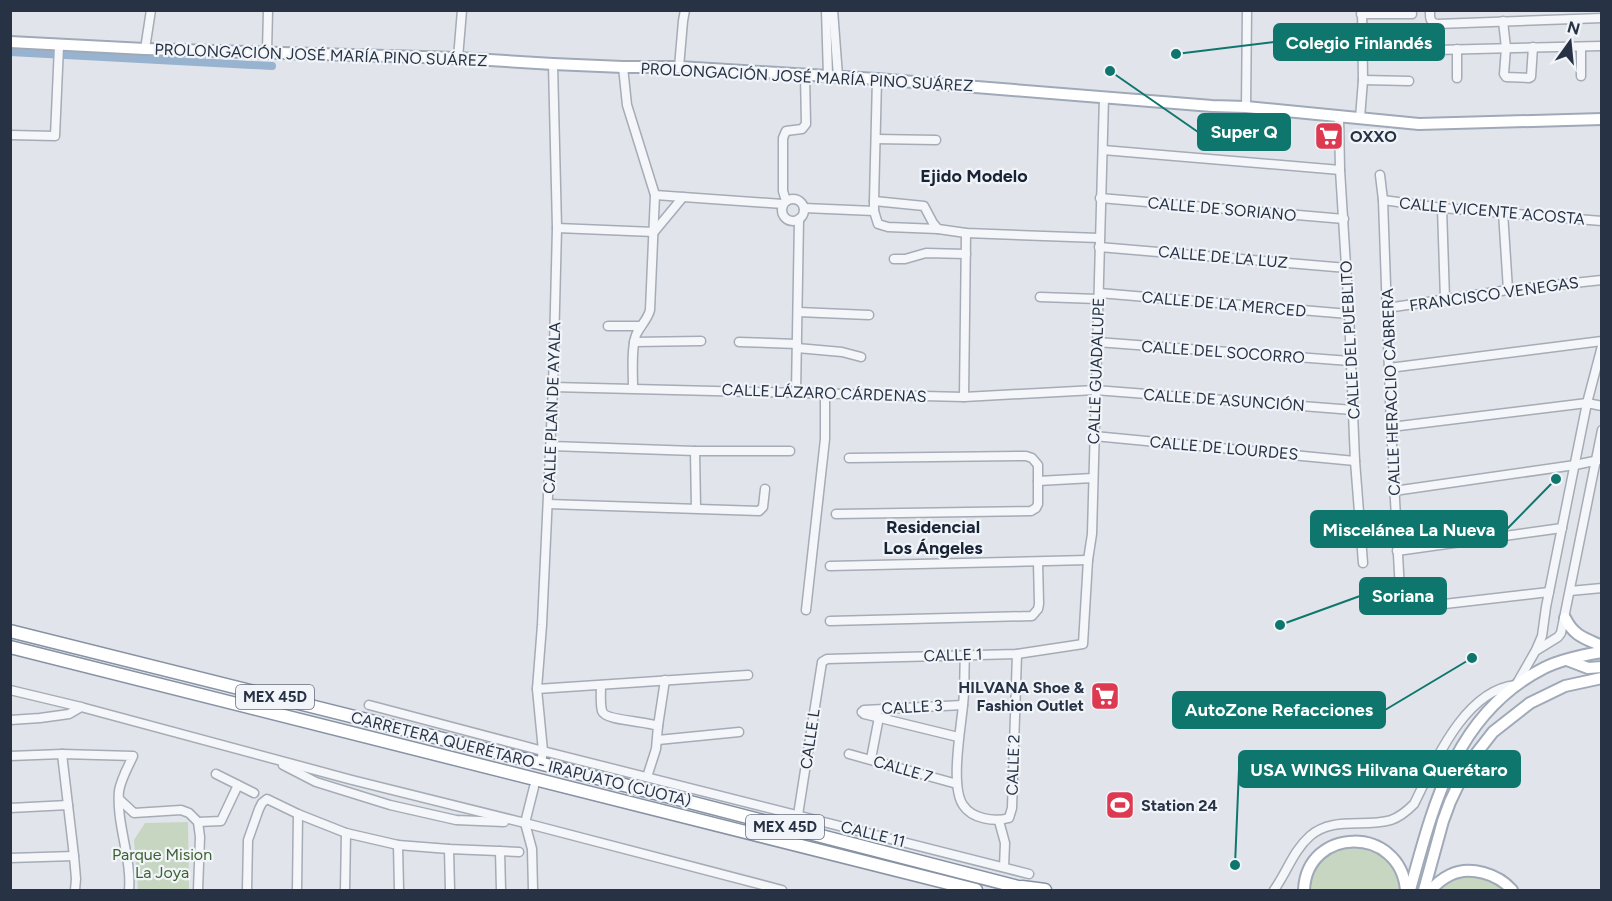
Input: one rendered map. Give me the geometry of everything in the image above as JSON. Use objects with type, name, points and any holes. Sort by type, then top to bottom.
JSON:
[{"type":"highway","name":"CARRETERA QUERÉTARO - IRAPUATO (CUOTA)","points":[[10,631],[539,763],[1030,891]]},
{"type":"highway","name":"CARRETERA QUERÉTARO - IRAPUATO (CUOTA)","points":[[10,647],[976,891]]},
{"type":"highway","points":[[1005,884],[1045,891]]},
{"type":"main road","name":"PROLONGACIÓN JOSÉ MARÍA PINO SUÁREZ","points":[[10,42],[145,50],[458,58],[623,67],[679,67],[877,79],[1246,107],[1419,124],[1602,119]]},
{"type":"main road","points":[[1565,618],[1570,628],[1578,636],[1602,646]]},
{"type":"main road","points":[[1408,891],[1444,779],[1458,753],[1484,715],[1505,693],[1546,667],[1602,652]]},
{"type":"main road","points":[[1567,660],[1588,668],[1602,667]]},
{"type":"main road","points":[[1424,891],[1450,802],[1468,764],[1493,732],[1530,703],[1564,686],[1602,678]]},
{"type":"main road","points":[[1304,891],[1307,873],[1322,853],[1335,845],[1360,841],[1375,845],[1388,853],[1398,864],[1408,891]]},
{"type":"main road","points":[[1431,891],[1443,878],[1466,871],[1490,875],[1504,882],[1512,891]]},
{"type":"street","points":[[145,50],[151,10]]},
{"type":"street","points":[[267,52],[268,10]]},
{"type":"street","points":[[458,58],[462,10]]},
{"type":"street","points":[[679,67],[685,10]]},
{"type":"street","points":[[826,10],[833,76]]},
{"type":"street","points":[[833,10],[833,76]]},
{"type":"street","points":[[1246,107],[1247,10]]},
{"type":"street","points":[[1430,10],[1430,20],[1437,24],[1602,18]]},
{"type":"street","points":[[1360,118],[1363,80],[1361,12],[1412,14]]},
{"type":"street","points":[[1503,21],[1506,48],[1504,74],[1506,77],[1529,78],[1533,74],[1533,47]]},
{"type":"street","points":[[1281,40],[1411,50]]},
{"type":"street","points":[[10,135],[56,136],[59,46]]},
{"type":"street","points":[[1436,50],[1602,46]]},
{"type":"street","points":[[1581,47],[1581,76]]},
{"type":"street","points":[[1457,49],[1457,78]]},
{"type":"street","name":"CALLE PLAN DE AYALA","points":[[543,754],[537,689],[553,387],[557,228],[553,64]]},
{"type":"street","points":[[623,67],[627,105],[655,195],[650,310],[634,342],[633,388]]},
{"type":"street","points":[[799,219],[789,220],[782,214],[785,202],[783,138],[786,131],[802,129],[806,124],[805,75]]},
{"type":"street","points":[[804,208],[874,211],[877,79]]},
{"type":"street","points":[[1363,80],[1409,81]]},
{"type":"street","name":"CALLE GUADALUPE","points":[[1083,644],[1088,560],[1092,534],[1104,97]]},
{"type":"street","name":"CALLE DEL PUEBLITO","points":[[1339,116],[1355,461],[1363,563]]},
{"type":"street","points":[[876,139],[936,140]]},
{"type":"street","points":[[1103,150],[1340,170]]},
{"type":"street","name":"CALLE HERACLIO CABRERA","points":[[1380,174],[1401,609],[1549,592]]},
{"type":"street","points":[[655,195],[785,202],[795,199],[802,204],[804,208],[799,219],[796,393]]},
{"type":"street","points":[[654,232],[683,196]]},
{"type":"street","name":"CALLE DE SORIANO","points":[[1100,198],[1344,219]]},
{"type":"street","name":"CALLE VICENTE ACOSTA","points":[[1383,200],[1442,208],[1602,221]]},
{"type":"street","points":[[874,201],[924,206],[938,229]]},
{"type":"street","points":[[1442,208],[1445,299]]},
{"type":"street","name":"CALLE DE LA LUZ","points":[[874,211],[878,224],[888,227],[1099,243],[1347,267]]},
{"type":"street","points":[[1503,212],[1508,290]]},
{"type":"street","points":[[557,228],[654,232]]},
{"type":"street","points":[[964,397],[966,232]]},
{"type":"street","points":[[894,259],[926,254],[966,254]]},
{"type":"street","name":"FRANCISCO VENEGAS","points":[[1387,308],[1508,290],[1602,280]]},
{"type":"street","name":"CALLE DE LA MERCED","points":[[1040,297],[1099,296],[1349,314]]},
{"type":"street","points":[[798,312],[869,315]]},
{"type":"street","points":[[608,326],[641,326]]},
{"type":"street","points":[[634,342],[701,341]]},
{"type":"street","points":[[1389,368],[1602,341]]},
{"type":"street","points":[[739,342],[797,346],[861,357]]},
{"type":"street","name":"CALLE DEL SOCORRO","points":[[1096,342],[1350,361]]},
{"type":"street","points":[[1274,891],[1296,852],[1311,834],[1328,826],[1390,820],[1406,812],[1414,804],[1444,744],[1462,719],[1482,699],[1506,686],[1516,685],[1542,636],[1587,403],[1602,346]]},
{"type":"street","name":"CALLE LÁZARO CÁRDENAS","points":[[553,387],[964,397],[1095,390]]},
{"type":"street","name":"CALLE DE ASUNCIÓN","points":[[1095,390],[1353,410]]},
{"type":"street","points":[[806,610],[825,439],[825,394]]},
{"type":"street","points":[[1391,427],[1587,403],[1602,406]]},
{"type":"street","points":[[1536,650],[1558,638],[1561,633],[1599,460],[1602,430]]},
{"type":"street","name":"CALLE DE LOURDES","points":[[1094,436],[1355,461]]},
{"type":"street","points":[[551,446],[695,451],[790,451]]},
{"type":"street","points":[[695,451],[696,508]]},
{"type":"street","points":[[836,514],[1031,511],[1038,504],[1038,465],[1032,458],[1026,456],[849,458]]},
{"type":"street","points":[[1394,491],[1599,460]]},
{"type":"street","points":[[1038,481],[1093,478]]},
{"type":"street","points":[[548,504],[759,511],[763,507],[765,489]]},
{"type":"street","points":[[1397,551],[1562,528]]},
{"type":"street","points":[[830,566],[1088,560]]},
{"type":"street","points":[[830,621],[1032,616],[1039,604],[1038,562]]},
{"type":"street","points":[[1570,591],[1602,588]]},
{"type":"street","name":"CALLE 1","points":[[822,662],[826,659],[1017,654],[1083,644]]},
{"type":"street","name":"CALLE 2","points":[[999,821],[1009,818],[1012,808],[1017,654]]},
{"type":"street","points":[[965,655],[963,705],[958,737],[957,784],[962,805],[972,814],[999,821],[1005,843],[1004,867]]},
{"type":"street","name":"CALLE L","points":[[798,815],[822,662]]},
{"type":"street","points":[[537,689],[748,675]]},
{"type":"street","points":[[647,777],[655,757],[658,740],[656,725],[666,680]]},
{"type":"street","points":[[601,686],[604,715],[656,725]]},
{"type":"street","points":[[10,690],[374,786],[525,823],[760,887],[780,890]]},
{"type":"street","name":"CALLE 11","points":[[369,705],[543,754],[647,777],[1029,874]]},
{"type":"street","name":"CALLE 3","points":[[879,717],[862,712],[864,710],[963,705]]},
{"type":"street","points":[[10,720],[69,714],[81,707]]},
{"type":"street","points":[[871,759],[879,717],[958,737]]},
{"type":"street","points":[[658,740],[739,732]]},
{"type":"street","points":[[10,756],[62,754],[133,756],[120,790],[122,826],[130,878],[129,891]]},
{"type":"street","points":[[62,754],[74,855],[75,891]]},
{"type":"street","name":"CALLE 7","points":[[849,754],[957,784]]},
{"type":"street","points":[[268,757],[316,782],[390,805],[456,820],[525,823]]},
{"type":"street","points":[[216,774],[254,793]]},
{"type":"street","points":[[198,822],[221,821],[238,785]]},
{"type":"street","points":[[533,891],[532,849],[525,823],[534,787]]},
{"type":"street","points":[[247,891],[248,840],[259,809],[267,799],[346,833],[398,844],[519,852]]},
{"type":"street","points":[[120,800],[134,813]]},
{"type":"street","points":[[10,808],[68,806]]},
{"type":"street","points":[[122,826],[134,813],[181,810],[189,813],[198,822],[198,891]]},
{"type":"street","points":[[297,891],[298,814]]},
{"type":"street","points":[[345,891],[346,833]]},
{"type":"street","points":[[398,844],[399,891]]},
{"type":"street","points":[[448,849],[450,891]]},
{"type":"street","points":[[500,851],[501,891]]},
{"type":"street","points":[[10,858],[74,855]]},
{"type":"green space","name":"Parque Mision La Joya","points":[[188,822],[189,890],[138,890],[134,840],[145,823]]},
{"type":"green space","points":[[1366,845],[1391,858],[1403,890],[1307,890],[1308,876],[1328,851]]},
{"type":"green space","points":[[1459,874],[1490,878],[1509,890],[1431,890]]},
{"type":"waterway","points":[[10,52],[272,66]]},
{"type":"place","name":"Colegio Finlandés","points":[[1176,54]]},
{"type":"place","name":"Super Q","points":[[1110,71]]},
{"type":"place","name":"OXXO","points":[[1329,136]]},
{"type":"place","name":"Miscelánea La Nueva","points":[[1556,479]]},
{"type":"place","name":"Soriana","points":[[1280,625]]},
{"type":"place","name":"AutoZone Refacciones","points":[[1472,658]]},
{"type":"place","name":"HILVANA Shoe & Fashion Outlet","points":[[1105,696]]},
{"type":"place","name":"Station 24","points":[[1120,805]]},
{"type":"place","name":"USA WINGS Hilvana Querétaro","points":[[1235,865]]},
{"type":"district","name":"Ejido Modelo","points":[[974,176]]},
{"type":"district","name":"Residencial Los Ángeles","points":[[933,537]]}]
